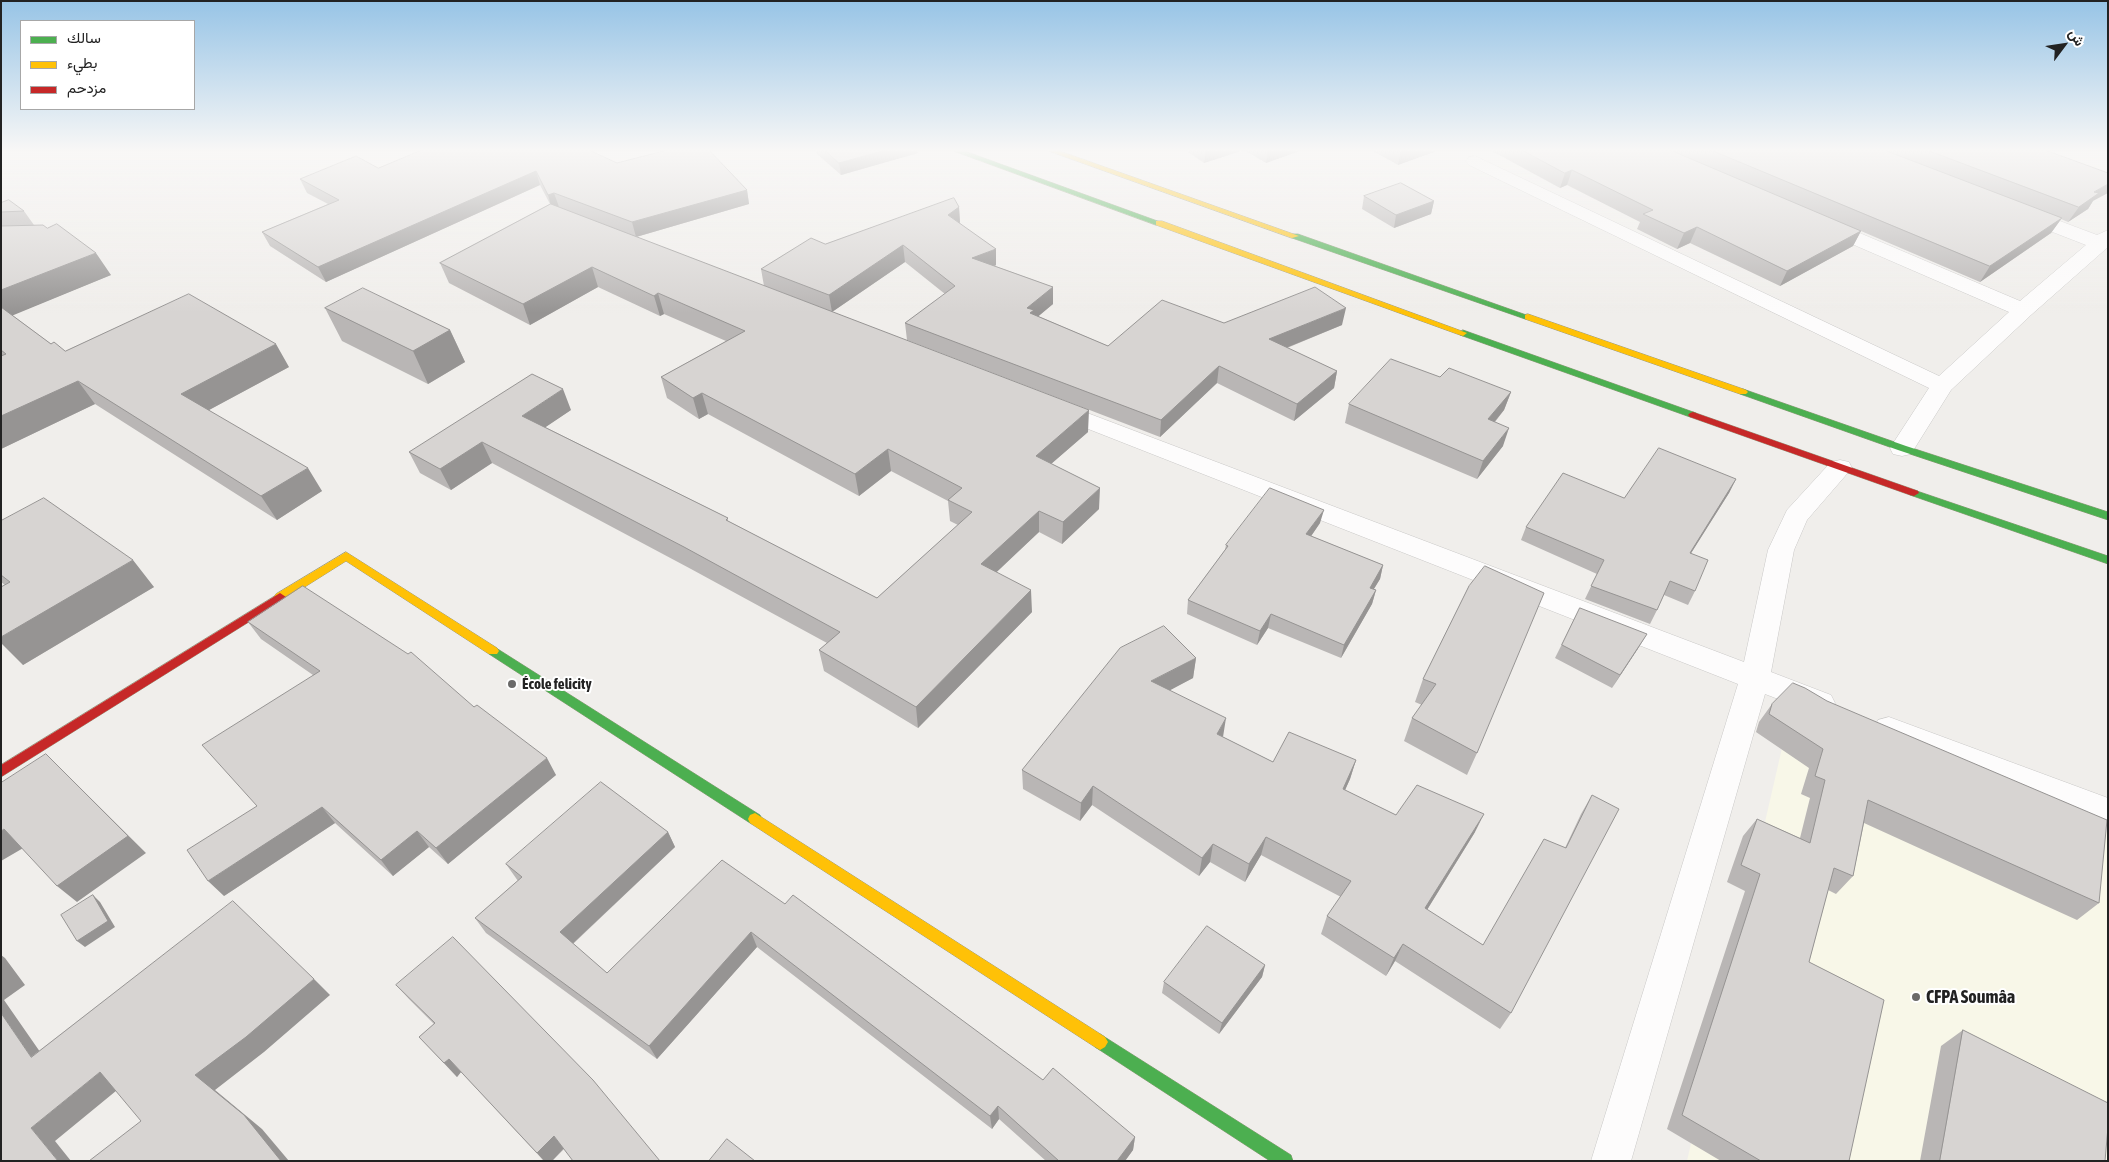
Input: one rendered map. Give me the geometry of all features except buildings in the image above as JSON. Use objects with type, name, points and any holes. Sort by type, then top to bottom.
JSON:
[{"type":"main road","points":[[1106,204],[1840,468],[2108,560]]},
{"type":"main road","points":[[1205,204],[1902,448],[2108,516]]},
{"type":"main road","points":[[1,772],[346,556],[1285,1161]]},
{"type":"street","points":[[1566,204],[1942,386]]},
{"type":"street","points":[[2007,208],[2103,240]]},
{"type":"street","points":[[1806,216],[2023,310]]},
{"type":"street","points":[[1902,448],[1942,386],[2023,310],[2103,240]]},
{"type":"street","points":[[1031,398],[1755,678],[2108,812]]},
{"type":"street","points":[[1611,1161],[1755,678],[1781,550],[1796,516],[1840,468]]},
{"type":"shaded area","name":"CFPA Soumâa","points":[[1791,709],[2108,833],[2108,1161],[1687,1161]]},
{"type":"traffic: fast","points":[[1107,204],[1159,223]]},
{"type":"traffic: fast","points":[[1295,236],[1528,317]]},
{"type":"traffic: fast","points":[[1463,333],[1693,415]]},
{"type":"traffic: fast","points":[[1743,392],[1902,448],[2108,516]]},
{"type":"traffic: fast","points":[[1914,493],[2108,560]]},
{"type":"traffic: fast","points":[[493,651],[755,819]]},
{"type":"traffic: fast","points":[[1100,1042],[1285,1161]]},
{"type":"traffic: slow","points":[[1204,204],[1295,236]]},
{"type":"traffic: slow","points":[[1159,223],[1463,333]]},
{"type":"traffic: slow","points":[[1528,317],[1743,392]]},
{"type":"traffic: slow","points":[[280,597],[346,556],[493,651]]},
{"type":"traffic: slow","points":[[755,819],[1100,1042]]},
{"type":"traffic: jam","points":[[1693,415],[1914,493]]},
{"type":"traffic: jam","points":[[1,772],[280,597]]},
{"type":"place","name":"École felicity","points":[[512,684]]},
{"type":"place","name":"CFPA Soumâa","points":[[1916,997]]}]
